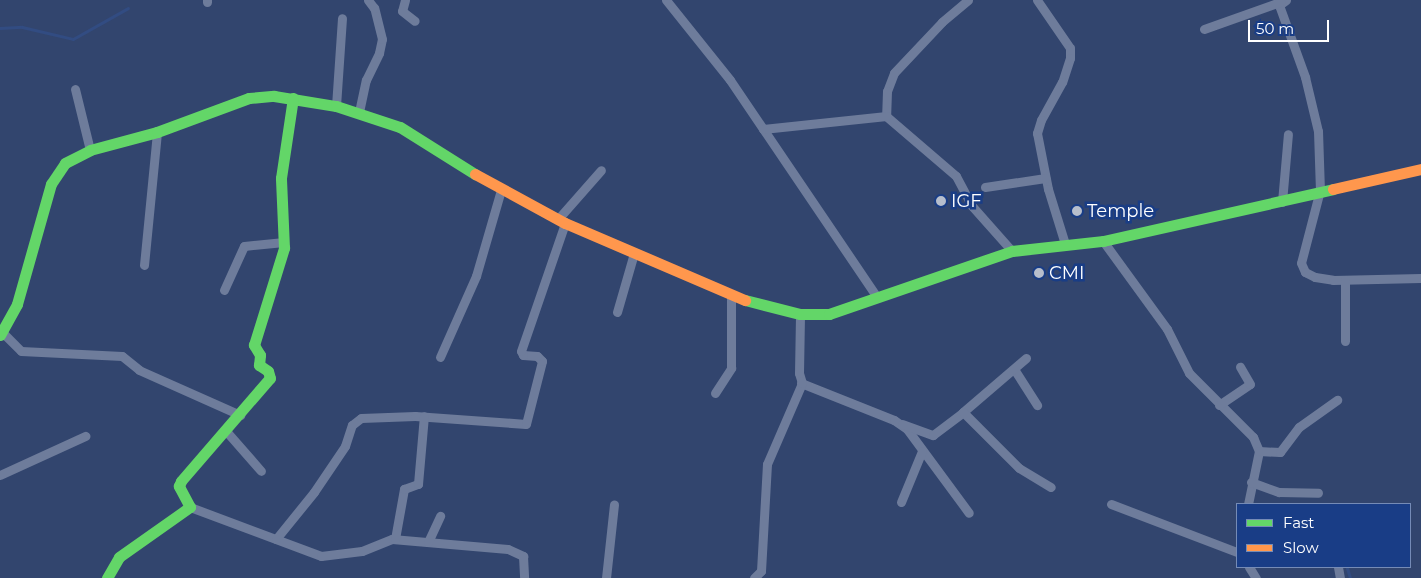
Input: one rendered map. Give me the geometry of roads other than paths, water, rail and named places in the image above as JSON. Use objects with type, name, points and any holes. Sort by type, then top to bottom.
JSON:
[{"type":"street","points":[[359,112],[366,80],[380,53],[382,39],[374,8],[368,0]]},
{"type":"street","points":[[405,0],[402,11],[415,21]]},
{"type":"street","points":[[666,0],[730,80],[877,297]]},
{"type":"street","points":[[886,116],[887,91],[894,73],[942,22],[968,0]]},
{"type":"street","points":[[1037,0],[1070,48],[1070,58],[1062,82],[1041,120],[1037,133],[1045,178],[1065,244]]},
{"type":"street","points":[[1204,28],[1283,1],[1318,131],[1320,190],[1301,263],[1305,272],[1315,278],[1345,280],[1421,278]]},
{"type":"street","points":[[336,106],[342,18]]},
{"type":"street","points":[[75,89],[90,150]]},
{"type":"street","points":[[240,415],[139,370],[122,356],[21,351],[2,334],[17,304],[51,184],[65,163],[90,150],[158,132],[249,98],[293,98],[336,106],[400,127],[501,190],[561,221],[731,294],[800,314],[829,314],[1012,251],[1103,241],[1282,202],[1320,190],[1421,169]]},
{"type":"street","points":[[293,98],[281,178],[284,242],[254,345],[260,355],[259,365],[268,371],[270,378],[179,484],[190,507],[321,556],[362,551],[395,539],[517,551],[523,556],[524,578]]},
{"type":"street","points":[[763,130],[886,116],[956,176],[972,206],[1012,251]]},
{"type":"street","points":[[144,265],[158,132]]},
{"type":"street","points":[[1282,202],[1288,134]]},
{"type":"street","points":[[276,539],[345,446],[354,422],[378,417],[424,416],[526,424],[542,361],[537,356],[524,356],[521,351],[561,221],[601,170]]},
{"type":"street","points":[[985,186],[1045,178]]},
{"type":"street","points":[[440,356],[476,276],[501,190]]},
{"type":"street","points":[[1103,241],[1167,330],[1189,373],[1253,437],[1259,451],[1248,503]]},
{"type":"street","points":[[224,290],[244,246],[284,242]]},
{"type":"street","points":[[617,312],[634,253]]},
{"type":"street","points":[[1345,280],[1345,341]]},
{"type":"street","points":[[715,393],[731,368],[731,294]]},
{"type":"street","points":[[754,578],[760,571],[767,464],[801,383],[800,314]]},
{"type":"street","points":[[801,383],[933,435],[1026,358]]},
{"type":"street","points":[[1219,405],[1250,384],[1240,367]]},
{"type":"street","points":[[1014,369],[1037,405]]},
{"type":"street","points":[[1259,451],[1280,452],[1299,426],[1337,400]]},
{"type":"street","points":[[963,412],[1019,468],[1051,487]]},
{"type":"street","points":[[395,539],[404,489],[418,484],[424,416]]},
{"type":"street","points":[[897,422],[907,429],[969,513]]},
{"type":"street","points":[[226,431],[261,471]]},
{"type":"street","points":[[0,475],[85,436]]},
{"type":"street","points":[[901,502],[922,451]]},
{"type":"street","points":[[1251,482],[1279,492],[1318,493]]},
{"type":"street","points":[[606,578],[614,504]]},
{"type":"street","points":[[1111,504],[1236,552]]},
{"type":"street","points":[[107,578],[119,557],[190,507]]},
{"type":"street","points":[[428,542],[440,516]]},
{"type":"waterway","points":[[0,28],[22,27],[73,39],[128,8]]},
{"type":"waterway","points":[[1347,568],[1350,578]]},
{"type":"place","name":"IGF","points":[[941,201]]},
{"type":"place","name":"Temple","points":[[1077,211]]},
{"type":"place","name":"CMI","points":[[1039,273]]}]
